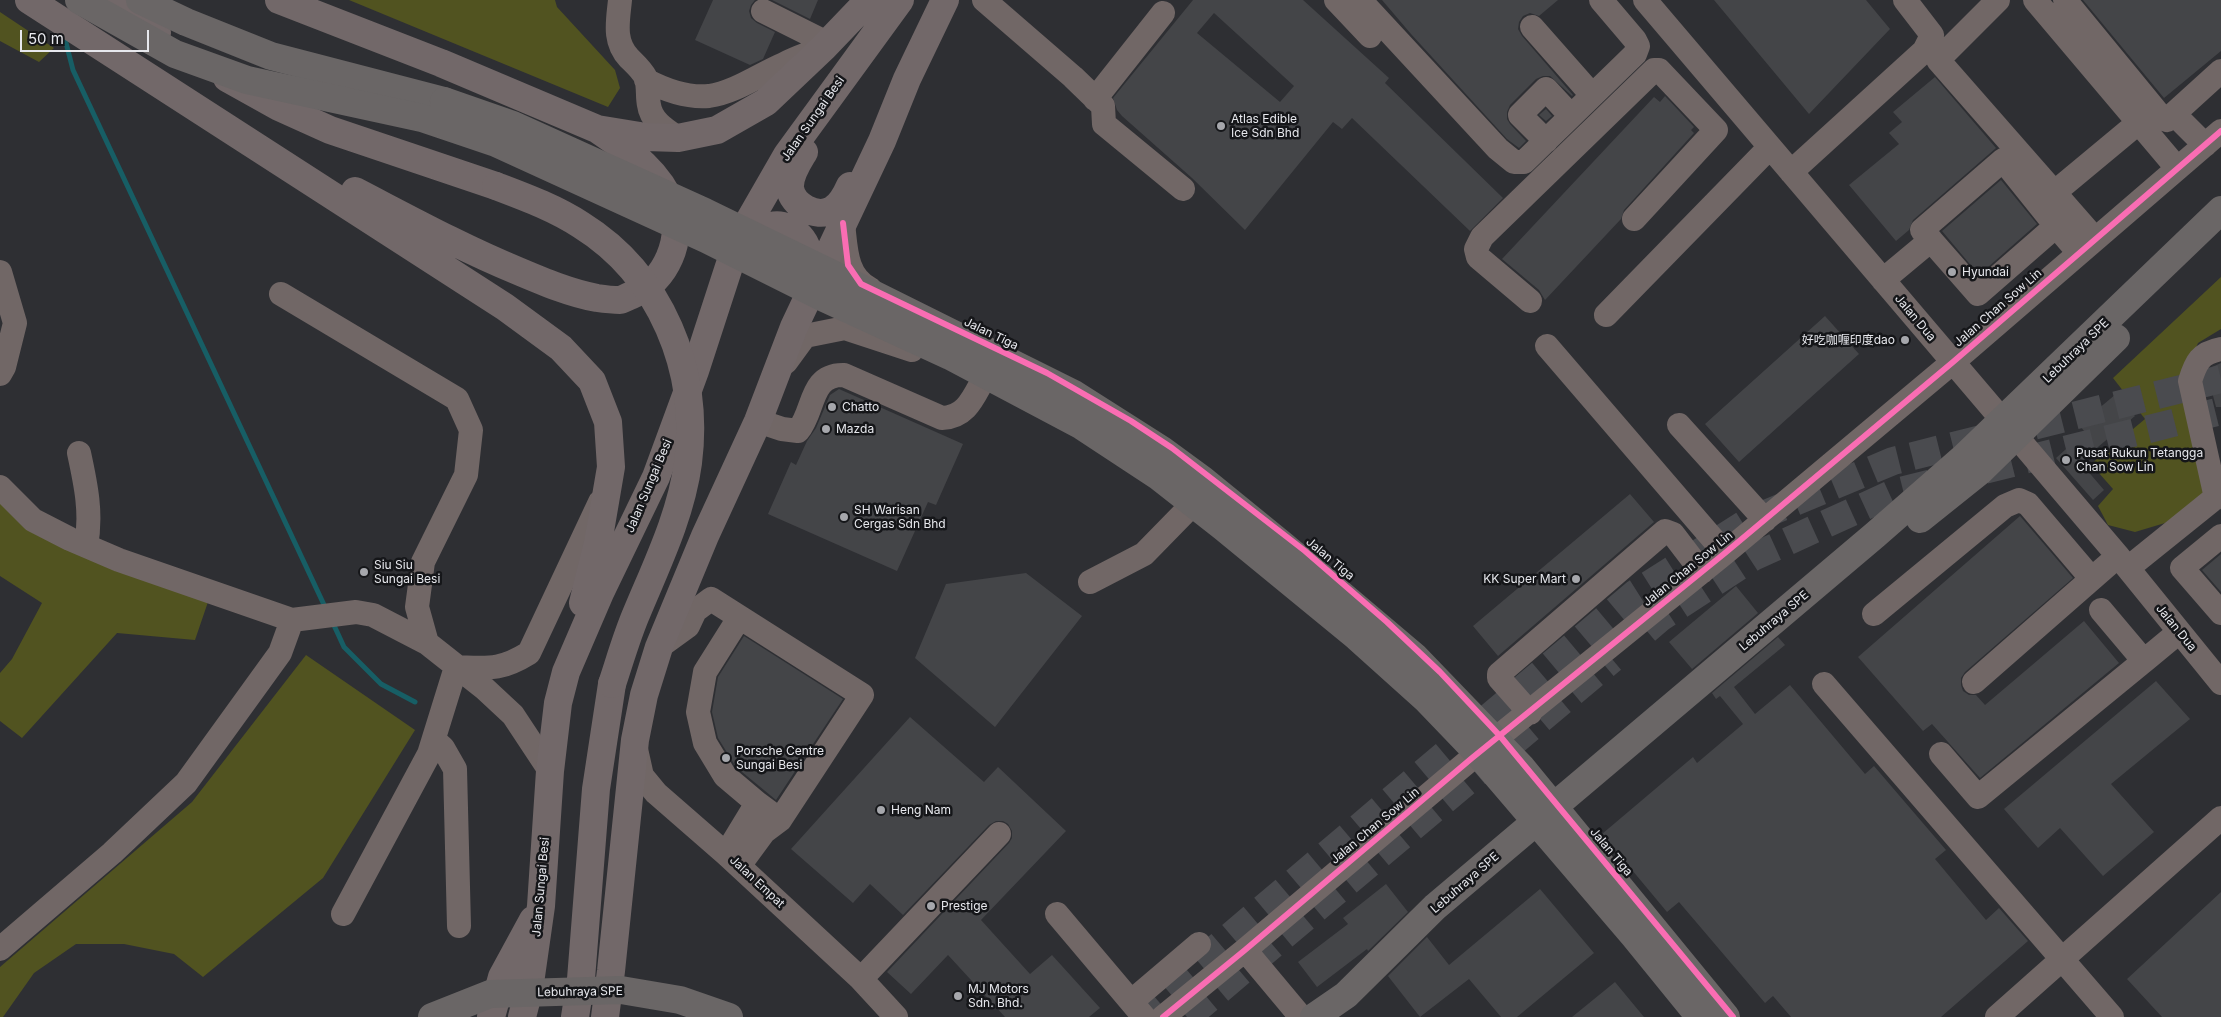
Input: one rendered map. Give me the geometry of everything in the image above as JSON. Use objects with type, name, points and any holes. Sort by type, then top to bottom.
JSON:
[{"type":"highway","points":[[79,0],[175,54],[248,80],[422,118],[496,142],[706,239],[822,297],[950,356],[1082,426],[1158,476],[1224,526],[1357,637],[1426,699],[1474,749],[1634,936],[1700,1017]]},
{"type":"highway","points":[[140,0],[186,22],[271,56],[444,101],[513,125],[705,212],[1074,394],[1203,480],[1364,612],[1433,676],[1522,768],[1726,1017]]},
{"type":"highway","name":"Lebuhraya SPE","points":[[1314,1017],[1346,995],[1435,907],[1964,458],[2128,302],[2221,210]]},
{"type":"highway","name":"Lebuhraya SPE","points":[[1338,1017],[1358,1001],[1444,915],[1980,471],[2221,236]]},
{"type":"highway","name":"Lebuhraya SPE","points":[[432,1017],[490,994],[622,990],[680,1000],[729,1017]]},
{"type":"highway","name":"Lebuhraya SPE","points":[[474,1017],[495,1008],[550,1002],[618,1003],[675,1008],[700,1017]]},
{"type":"main road","points":[[29,0],[505,307],[561,348],[592,381],[608,422],[611,467],[598,543],[566,672]]},
{"type":"main road","points":[[112,0],[153,31],[222,76],[278,107],[330,130],[496,186],[547,206],[582,225],[618,252],[644,281],[664,316],[688,393],[690,431],[688,464],[678,508],[666,545],[636,614],[612,684],[596,789],[581,980],[575,1017]]},
{"type":"main road","points":[[279,0],[441,63],[607,131],[678,138],[717,130],[766,102],[825,46],[869,0]]},
{"type":"main road","name":"Jalan Sungai Besi","points":[[522,1017],[529,990],[540,906],[550,771],[558,703],[566,672],[600,593],[656,477],[695,371],[737,242],[787,155],[900,0]]},
{"type":"main road","points":[[605,1017],[612,971],[635,740],[644,695],[659,647],[705,536],[758,421],[794,327],[882,141],[908,79],[945,0]]},
{"type":"main road","points":[[867,44],[796,166],[790,188],[798,204],[822,214],[836,208],[846,194],[908,79]]},
{"type":"main road","points":[[196,108],[482,256],[549,284],[597,298],[621,300],[655,282],[664,269],[672,250],[676,229],[672,207],[653,173],[637,156],[607,131]]},
{"type":"main road","points":[[695,371],[760,232],[773,225],[782,226],[796,232],[806,244],[806,256],[705,536]]},
{"type":"main road","points":[[492,1017],[502,977],[540,906]]},
{"type":"street","points":[[620,0],[616,30],[618,41],[623,52],[643,73],[646,80],[649,106],[660,126],[678,138]]},
{"type":"street","points":[[984,0],[1073,77],[1102,106],[1104,124],[1183,189]]},
{"type":"street","points":[[1336,0],[1370,36]]},
{"type":"street","points":[[1360,0],[1498,149],[1514,162],[1524,162],[1635,54],[1638,46],[1635,40],[1601,0]]},
{"type":"street","name":"Jalan Dua","points":[[1646,0],[2123,562],[2221,683]]},
{"type":"street","points":[[1791,172],[1924,51],[1932,35],[1905,0]]},
{"type":"street","points":[[1998,0],[1938,60],[2055,192],[2087,246]]},
{"type":"street","points":[[2035,0],[2177,168]]},
{"type":"street","points":[[2065,0],[2162,118],[2167,120],[2221,71]]},
{"type":"street","points":[[762,11],[825,46]]},
{"type":"street","points":[[1095,99],[1163,13]]},
{"type":"street","points":[[1532,28],[1592,95]]},
{"type":"street","points":[[646,80],[683,95],[710,96],[746,83],[783,64],[825,46]]},
{"type":"street","points":[[1679,89],[1702,66]]},
{"type":"street","points":[[1530,301],[1478,257],[1476,249],[1482,237],[1654,70],[1663,73],[1679,89],[1714,127],[1715,132],[1634,219]]},
{"type":"street","points":[[1456,84],[1494,129],[1498,149]]},
{"type":"street","points":[[1546,140],[1520,114],[1546,90],[1571,116]]},
{"type":"street","points":[[1701,113],[1723,91]]},
{"type":"street","points":[[607,131],[636,123],[649,106]]},
{"type":"street","points":[[2174,114],[2213,138]]},
{"type":"street","points":[[2055,192],[2138,123]]},
{"type":"street","name":"Jalan Chan Sow Lin","points":[[1163,1017],[1472,758],[1725,554],[1953,362],[2213,138]]},
{"type":"street","points":[[1606,315],[1770,147]]},
{"type":"street","points":[[2056,226],[1978,294],[1922,230],[2003,160],[2056,226],[2087,246]]},
{"type":"street","name":"Jalan Tiga","points":[[843,223],[848,265],[861,284],[1047,373],[1172,448],[1305,551],[1387,622],[1440,672],[1500,736],[1733,1017]]},
{"type":"street","points":[[1884,280],[1931,240]]},
{"type":"street","points":[[0,272],[15,323],[4,367],[0,374]]},
{"type":"street","points":[[281,294],[457,399],[471,430],[466,475],[423,562],[417,607],[427,643]]},
{"type":"street","points":[[776,375],[805,336],[845,328],[945,362],[984,380],[1086,438],[1150,480],[1251,557],[1385,668],[1472,758],[1688,1017]]},
{"type":"street","points":[[1547,346],[1725,554]]},
{"type":"street","points":[[1974,682],[2091,578],[2123,562],[2218,495],[2190,381],[2195,363],[2209,351],[2221,349]]},
{"type":"street","points":[[758,421],[782,429],[798,431],[823,380],[834,374],[844,374],[942,418],[957,415],[968,407],[984,380]]},
{"type":"street","points":[[1678,425],[1765,520]]},
{"type":"street","points":[[79,453],[89,500],[89,529],[86,546]]},
{"type":"street","points":[[456,667],[496,668],[514,662],[529,653],[607,486]]},
{"type":"street","points":[[0,487],[33,520],[86,546],[118,560],[292,620],[356,612],[373,615],[427,643],[484,688],[513,715],[550,771]]},
{"type":"street","points":[[1874,614],[2005,506],[2014,501],[2022,501],[2028,504],[2091,578]]},
{"type":"street","points":[[1090,582],[1144,554],[1188,509]]},
{"type":"street","points":[[1530,713],[1499,678],[1499,674],[1665,531],[1673,534],[1702,572]]},
{"type":"street","points":[[2221,536],[2182,568],[2221,613]]},
{"type":"street","points":[[659,647],[688,626],[695,611],[711,599],[862,695],[780,820],[733,860]]},
{"type":"street","points":[[2101,610],[2144,661]]},
{"type":"street","points":[[739,618],[705,672],[698,712],[705,742],[726,776],[757,804],[780,820]]},
{"type":"street","points":[[0,949],[112,854],[186,783],[280,653],[292,620]]},
{"type":"street","points":[[1941,754],[1978,797],[2179,632]]},
{"type":"street","points":[[343,914],[429,754],[456,667]]},
{"type":"street","points":[[1824,684],[2112,1017]]},
{"type":"street","points":[[434,740],[443,748],[455,769],[459,926]]},
{"type":"street","name":"Jalan Empat","points":[[635,740],[642,776],[656,793],[733,860],[861,979],[896,1017]]},
{"type":"street","points":[[733,860],[757,804]]},
{"type":"street","points":[[1997,1017],[2221,818]]},
{"type":"street","points":[[861,979],[999,834]]},
{"type":"street","points":[[1057,914],[1138,1009],[1199,944]]},
{"type":"street","points":[[1245,950],[1301,1017]]},
{"type":"shaded area","points":[[349,0],[555,0],[557,7],[615,70],[620,88],[608,107]]},
{"type":"shaded area","points":[[0,12],[54,48],[39,62],[0,41]]},
{"type":"shaded area","points":[[2221,277],[2221,329],[2198,343],[2184,375],[2208,494],[2165,523],[2135,532],[2108,525],[2098,506],[2113,489],[2091,464],[2145,419],[2113,378]]},
{"type":"shaded area","points":[[0,497],[209,599],[195,640],[117,633],[22,738],[0,721],[0,673],[12,659],[42,603],[0,576]]},
{"type":"shaded area","points":[[306,655],[415,730],[323,878],[203,977],[174,954],[124,944],[76,944],[34,973],[3,1017],[0,1017],[0,967],[192,802]]},
{"type":"building","points":[[713,0],[755,0],[749,11],[751,18],[775,32],[763,59],[750,65],[695,40]]},
{"type":"building","points":[[772,0],[818,0],[810,19]]},
{"type":"building","points":[[1193,0],[1303,0],[1389,78],[1385,83],[1503,198],[1470,231],[1352,118],[1342,129],[1333,122],[1245,230],[1192,178],[1122,116],[1117,110],[1113,98]],"holes":[[[1214,13],[1294,86],[1280,102],[1197,33]]]},
{"type":"building","points":[[1382,0],[1558,0],[1539,16],[1530,13],[1523,16],[1519,22],[1518,29],[1573,95],[1550,76],[1536,79],[1510,105],[1507,112],[1507,119],[1510,124],[1526,141],[1519,148],[1507,139]]},
{"type":"building","points":[[1714,0],[1866,0],[1890,29],[1809,114]]},
{"type":"building","points":[[2083,0],[2221,0],[2221,51],[2164,98]]},
{"type":"building","points":[[1935,77],[1996,148],[1913,220],[1909,230],[1896,241],[1849,185],[1899,144],[1889,133],[1902,122],[1893,112]]},
{"type":"building","points":[[1665,96],[1694,127],[1691,130],[1694,133],[1624,210],[1621,219],[1545,300],[1539,290],[1502,259],[1654,97],[1660,102]]},
{"type":"building","points":[[1546,109],[1552,116],[1546,121],[1539,115]]},
{"type":"building","points":[[2001,180],[2037,224],[1979,275],[1942,231]]},
{"type":"building","points":[[1825,316],[1859,354],[1739,462],[1705,424]]},
{"type":"building","points":[[2221,363],[2221,407],[2216,407],[2207,373],[2212,367]]},
{"type":"building","points":[[839,389],[963,444],[936,505],[928,502],[897,571],[768,514],[791,462],[796,465],[807,441],[816,428],[830,395]]},
{"type":"building","points":[[2116,394],[2135,416],[2080,462],[2104,490],[2093,500],[2056,458],[2085,432],[2079,425]]},
{"type":"building","points":[[1630,494],[1654,522],[1498,656],[1473,626]]},
{"type":"building","points":[[2020,516],[2073,578],[1965,672],[1961,678],[1963,691],[1969,695],[1976,695],[1985,705],[2084,621],[2119,663],[1980,778],[1932,724],[1923,731],[1858,657]]},
{"type":"building","points":[[2221,554],[2221,592],[2202,570]]},
{"type":"building","points":[[1026,573],[1082,616],[995,727],[915,658],[946,584]]},
{"type":"building","points":[[1736,586],[1758,613],[1692,669],[1669,642]]},
{"type":"building","points":[[744,636],[843,699],[776,800],[736,767],[718,738],[712,712],[718,677]]},
{"type":"building","points":[[1778,637],[1785,645],[1734,687],[1755,714],[1790,685],[1865,774],[1874,766],[1946,850],[1935,859],[1986,920],[1999,908],[2028,941],[1941,1017],[1791,1017],[1773,996],[1765,1003],[1679,902],[1667,912],[1602,834],[1693,757],[1697,763],[1743,724],[1720,696],[1716,699],[1712,693]]},
{"type":"building","points":[[2156,681],[2190,719],[2111,784],[2154,832],[2103,876],[2060,828],[2038,848],[2004,809]]},
{"type":"building","points":[[910,717],[984,782],[998,767],[1066,831],[981,920],[1030,974],[1052,955],[1100,1008],[1089,1017],[1005,1017],[948,955],[911,994],[887,972],[1009,843],[1012,838],[1012,831],[1008,824],[1003,821],[996,821],[989,825],[903,915],[870,884],[853,903],[791,849]]},
{"type":"building","points":[[1386,884],[1408,912],[1368,951],[1367,949],[1317,987],[1298,962],[1348,924],[1343,918]]},
{"type":"building","points":[[1540,889],[1594,953],[1517,1017],[1501,1017],[1469,979],[1420,1017],[1388,976],[1427,937],[1449,965]]},
{"type":"building","points":[[2221,892],[2221,1017],[2162,1017],[2127,979]]},
{"type":"building","points":[[1615,982],[1644,1017],[1572,1017]]},
{"type":"waterway","points":[[64,35],[73,70],[326,609]]},
{"type":"waterway","points":[[332,621],[344,647],[381,684],[415,702]]},
{"type":"tunnel","points":[[1135,1017],[1636,593],[1751,520],[1893,461],[2221,379]]},
{"type":"tunnel","points":[[1646,630],[1660,618],[1753,557],[1896,492],[2221,411]]},
{"type":"tunnel","points":[[1187,1017],[1612,659]]},
{"type":"cycle path","points":[[1163,1017],[1472,758],[1725,553],[1953,362],[2221,131]]},
{"type":"cycle path","points":[[843,223],[848,265],[861,284],[1047,373],[1131,421],[1172,448],[1305,551],[1387,622],[1440,672],[1500,736],[1733,1017]]},
{"type":"place","name":"Atlas Edible Ice Sdn Bhd","points":[[1221,126]]},
{"type":"place","name":"Hyundai","points":[[1952,272]]},
{"type":"place","name":"好吃咖喱印度dao","points":[[1905,340]]},
{"type":"place","name":"Chatto","points":[[832,407]]},
{"type":"place","name":"Mazda","points":[[826,429]]},
{"type":"place","name":"Pusat Rukun Tetangga Chan Sow Lin","points":[[2066,460]]},
{"type":"place","name":"SH Warisan Cergas Sdn Bhd","points":[[844,517]]},
{"type":"place","name":"Siu Siu Sungai Besi","points":[[364,572]]},
{"type":"place","name":"KK Super Mart","points":[[1576,579]]},
{"type":"place","name":"Porsche Centre Sungai Besi","points":[[726,758]]},
{"type":"place","name":"Heng Nam","points":[[881,810]]},
{"type":"place","name":"Prestige","points":[[931,906]]},
{"type":"place","name":"MJ Motors Sdn. Bhd.","points":[[958,996]]}]
